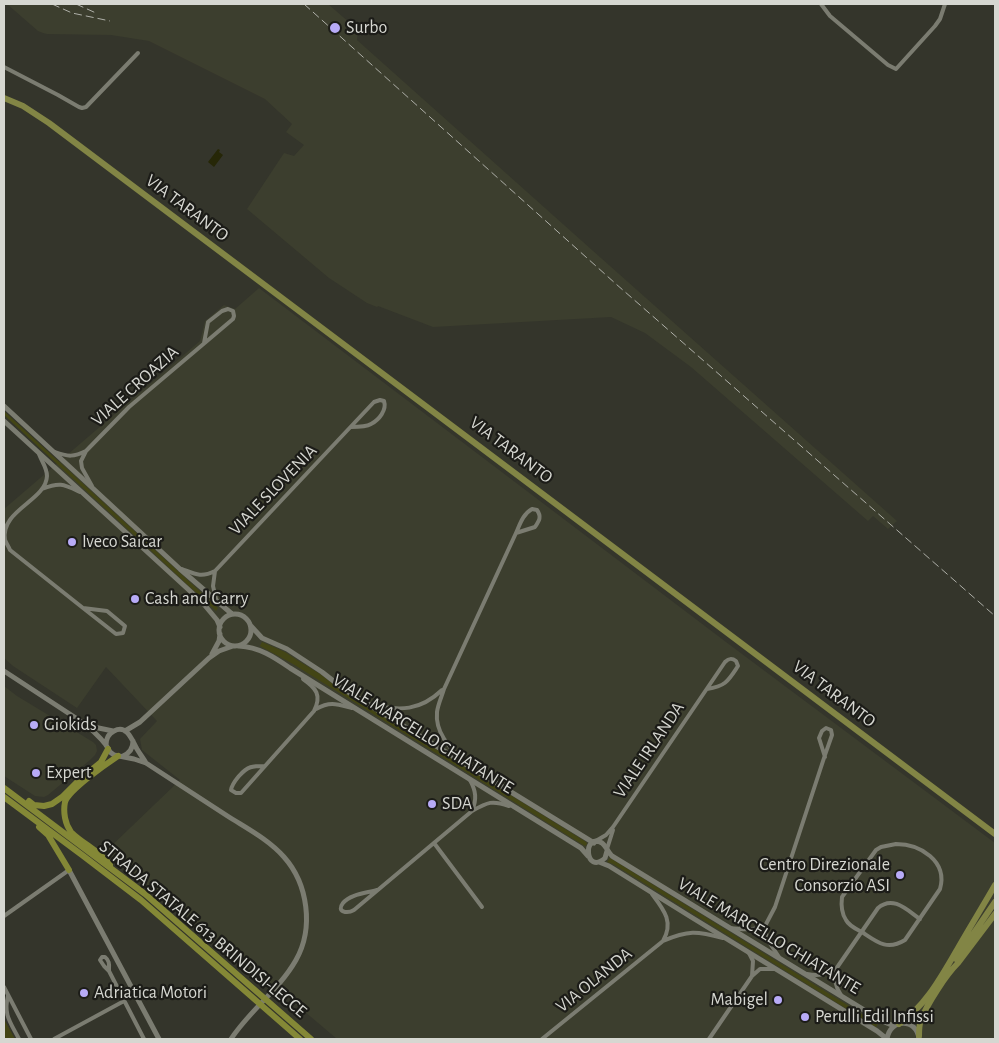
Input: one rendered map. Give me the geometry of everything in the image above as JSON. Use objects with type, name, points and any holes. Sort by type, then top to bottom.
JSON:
[{"type":"highway","points":[[4,783],[34,805],[44,806],[52,804],[100,762],[107,747]]},
{"type":"highway","points":[[115,872],[105,858],[72,832],[66,823],[64,814],[66,801],[74,790],[106,764],[120,756]]},
{"type":"highway","name":"STRADA STATALE 613 BRINDISI-LECCE","points":[[4,788],[145,894],[311,1039]]},
{"type":"highway","name":"STRADA STATALE 613 BRINDISI-LECCE","points":[[4,797],[141,900],[300,1039]]},
{"type":"highway","points":[[4,801],[48,835],[69,870]]},
{"type":"main road","name":"VIA TARANTO","points":[[4,98],[23,106],[49,123],[995,834]]},
{"type":"main road","points":[[968,814],[995,839]]},
{"type":"main road","points":[[919,1038],[920,1022],[927,1007],[995,885]]},
{"type":"main road","points":[[897,1025],[922,1004],[995,902]]},
{"type":"main road","points":[[950,967],[958,963],[995,914]]},
{"type":"street","points":[[821,4],[830,16],[888,65],[896,69],[935,26],[940,19],[945,4]]},
{"type":"street","points":[[4,67],[82,108],[86,107],[138,53]]},
{"type":"street","name":"VIALE CROAZIA","points":[[93,488],[82,468],[81,461],[86,451],[129,407],[233,319],[233,311],[228,309],[222,311],[208,322],[204,343]]},
{"type":"street","name":"VIALE SLOVENIA","points":[[215,571],[374,402],[384,401],[385,411],[370,426],[351,427]]},
{"type":"street","name":"VIALE MARCELLO CHIATANTE","points":[[4,406],[216,601],[232,614],[246,618],[262,638],[287,649],[346,690],[594,843],[602,844],[612,856],[882,1021],[912,1026],[917,1031],[919,1038]]},
{"type":"street","name":"VIALE MARCELLO CHIATANTE","points":[[4,421],[202,602],[217,620],[224,642],[236,646],[256,648],[290,668],[581,848],[594,862],[609,866],[887,1039],[889,1032],[897,1025]]},
{"type":"street","name":"VIALE CROAZIA","points":[[53,451],[71,456],[86,451]]},
{"type":"street","points":[[38,452],[46,468],[46,482],[42,489],[10,517],[5,526],[4,539],[10,550],[83,608],[116,634],[123,633],[125,626],[107,611],[83,608]]},
{"type":"street","points":[[42,489],[59,484],[81,492]]},
{"type":"street","points":[[463,762],[447,745],[440,731],[437,721],[437,710],[444,689],[516,534],[527,511],[537,510],[540,518],[536,528],[516,534]]},
{"type":"street","points":[[180,568],[201,576],[215,571]]},
{"type":"street","points":[[215,571],[213,586],[216,601]]},
{"type":"street","points":[[209,658],[216,649],[224,619],[232,614]]},
{"type":"street","points":[[88,726],[113,731],[125,731],[140,722],[209,658],[219,651],[236,646],[247,640],[250,636],[251,626]]},
{"type":"street","name":"VIALE IRLANDA","points":[[594,843],[613,828],[707,688],[725,662],[729,659],[736,661],[738,666],[724,684],[707,688]]},
{"type":"street","points":[[290,668],[313,686],[317,692],[317,704],[314,711]]},
{"type":"street","points":[[4,671],[88,726],[110,752],[146,763],[263,838],[283,856],[291,867],[298,879],[305,904],[305,933],[302,947],[282,980],[231,1039]]},
{"type":"street","points":[[371,705],[395,710],[416,707],[437,696],[444,689]]},
{"type":"street","points":[[264,766],[246,768],[232,784],[231,790],[241,793],[320,706],[338,703],[356,708]]},
{"type":"street","points":[[120,756],[131,749],[132,739],[140,722]]},
{"type":"street","points":[[782,960],[770,944],[765,932],[765,926],[778,899],[825,757],[832,735],[831,730],[826,728],[822,731],[819,738],[825,757]]},
{"type":"street","points":[[107,747],[108,737],[113,731]]},
{"type":"street","points":[[125,731],[146,763]]},
{"type":"street","points":[[469,778],[476,793],[476,801],[472,811]]},
{"type":"street","points":[[377,890],[352,897],[342,904],[342,910],[348,913],[354,910],[472,811],[493,802],[516,808]]},
{"type":"street","name":"VIALE IRLANDA","points":[[607,850],[613,828]]},
{"type":"street","points":[[434,843],[482,907]]},
{"type":"street","points":[[588,856],[588,848],[594,843]]},
{"type":"street","points":[[888,845],[910,845],[926,853],[939,867],[942,882],[940,889],[920,918],[906,938],[900,943],[888,945],[882,944],[861,932],[846,921],[842,910],[842,897],[876,850],[888,845]]},
{"type":"street","points":[[599,862],[605,858],[607,850]]},
{"type":"street","points":[[4,916],[69,870],[159,1039]]},
{"type":"street","points":[[651,892],[664,910],[667,918],[667,934],[663,941]]},
{"type":"street","points":[[844,998],[834,978],[836,969],[880,906],[885,903],[897,903],[920,918]]},
{"type":"street","points":[[730,928],[751,929],[765,926]]},
{"type":"street","name":"VIA OLANDA","points":[[542,1039],[663,941],[677,935],[693,932],[702,932],[725,938]]},
{"type":"street","points":[[749,953],[752,961],[752,976]]},
{"type":"street","points":[[709,1039],[752,976],[760,969],[775,969]]},
{"type":"street","points":[[803,973],[821,976],[836,969]]},
{"type":"street","points":[[109,971],[144,1039]]},
{"type":"street","points":[[4,987],[31,1039]]},
{"type":"street","points":[[8,996],[6,1012],[19,1039]]},
{"type":"street","points":[[54,1039],[124,1001]]},
{"type":"shaded area","points":[[7,4],[328,4],[358,30],[357,40],[897,521],[888,529],[873,516],[868,521],[691,367],[645,333],[611,317],[433,327],[367,303],[329,278],[247,209],[284,153],[294,156],[304,145],[286,132],[292,124],[265,99],[149,41],[111,35],[43,33],[38,31]]},
{"type":"shaded area","points":[[218,149],[223,155],[214,167],[208,162]]},
{"type":"shaded area","points":[[259,288],[995,843],[995,1039],[337,1039],[105,852],[180,780],[142,750],[140,739],[157,721],[106,667],[77,708],[13,666],[4,658],[4,509],[200,341],[205,321],[224,305],[235,309]]},
{"type":"shaded area","points":[[4,411],[218,608],[216,611],[4,415]]},
{"type":"shaded area","points":[[262,642],[285,652],[338,688],[587,844],[585,846],[575,840],[293,664],[260,646]]},
{"type":"shaded area","points":[[4,686],[96,745],[97,751],[90,760],[44,797],[35,796],[4,776]]},
{"type":"shaded area","points":[[610,858],[878,1024],[876,1027],[607,862]]},
{"type":"shaded area","points":[[4,1019],[15,1039],[4,1039]]},
{"type":"railway","points":[[52,4],[72,13],[110,21]]},
{"type":"railway","points":[[76,4],[96,13]]},
{"type":"railway","points":[[304,4],[616,284],[995,616]]},
{"type":"place","name":"Surbo","points":[[335,28]]},
{"type":"place","name":"Iveco Saicar","points":[[72,542]]},
{"type":"place","name":"Cash and Carry","points":[[135,599]]},
{"type":"place","name":"Giokids","points":[[34,725]]},
{"type":"place","name":"Expert","points":[[36,773]]},
{"type":"place","name":"SDA","points":[[432,804]]},
{"type":"place","name":"Centro Direzionale Consorzio ASI","points":[[900,875]]},
{"type":"place","name":"Adriatica Motori","points":[[84,993]]},
{"type":"place","name":"Mabigel","points":[[778,1000]]},
{"type":"place","name":"Perulli Edil Infissi","points":[[805,1017]]}]
